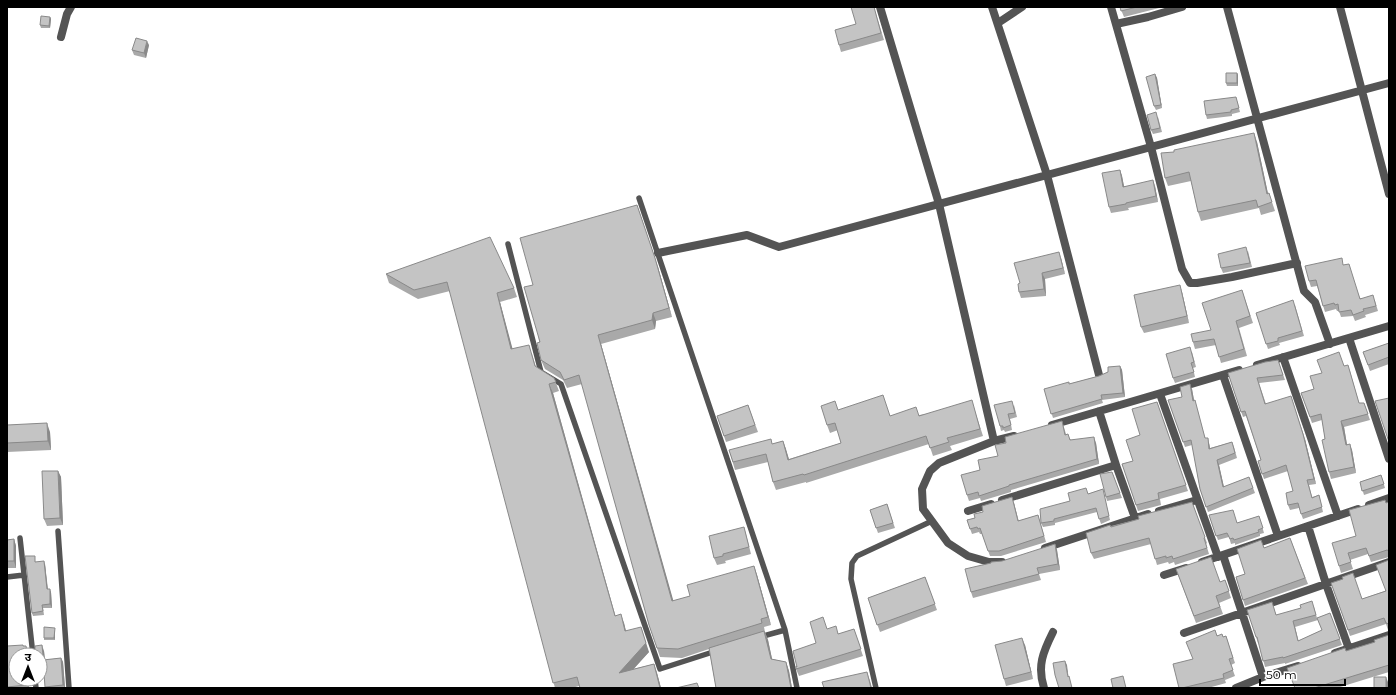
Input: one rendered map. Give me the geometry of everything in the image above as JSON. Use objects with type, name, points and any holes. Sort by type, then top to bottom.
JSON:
[{"type":"street","points":[[61,37],[67,14],[71,7]]},
{"type":"street","points":[[880,7],[939,204],[994,441]]},
{"type":"street","points":[[992,7],[1047,175],[1099,375]]},
{"type":"street","points":[[998,23],[1022,7]]},
{"type":"street","points":[[1111,7],[1152,147],[1182,269],[1190,283],[1232,277],[1297,263]]},
{"type":"street","points":[[1116,24],[1148,17],[1182,7]]},
{"type":"street","points":[[1227,7],[1304,291],[1315,302],[1330,344]]},
{"type":"street","points":[[1340,7],[1389,194]]},
{"type":"street","points":[[658,253],[747,235],[779,247],[1389,83]]},
{"type":"street","points":[[1043,428],[1389,326]]},
{"type":"street","points":[[1349,338],[1389,459]]},
{"type":"street","points":[[1283,357],[1338,516]]},
{"type":"street","points":[[1223,375],[1278,536]]},
{"type":"street","points":[[1160,394],[1197,500],[1243,613],[1263,677]]},
{"type":"street","points":[[1099,411],[1135,518]]},
{"type":"street","points":[[1010,560],[1002,562],[989,562],[968,556],[948,543],[923,509],[922,489],[930,471],[939,463],[994,441],[1022,434]]},
{"type":"street","points":[[968,511],[1116,465]]},
{"type":"street","points":[[1164,575],[1389,498]]},
{"type":"street","points":[[1039,550],[1135,518],[1197,500]]},
{"type":"street","points":[[1308,526],[1326,584],[1349,649]]},
{"type":"street","points":[[1184,633],[1389,562]]},
{"type":"street","points":[[1044,688],[1040,676],[1042,658],[1053,632]]},
{"type":"street","points":[[1327,656],[1389,635]]},
{"type":"street","points":[[1236,688],[1263,677],[1306,663]]},
{"type":"lane","points":[[639,198],[785,630],[797,688]]},
{"type":"lane","points":[[508,244],[541,372],[561,384],[660,669],[718,650]]},
{"type":"lane","points":[[876,688],[851,579],[852,563],[856,556],[932,521]]},
{"type":"lane","points":[[58,531],[69,688]]},
{"type":"lane","points":[[20,538],[32,647]]},
{"type":"lane","points":[[7,577],[24,575]]},
{"type":"lane","points":[[755,639],[785,630]]},
{"type":"building","points":[[851,7],[874,7],[881,33],[839,45],[835,30],[856,24]]},
{"type":"building","points":[[1120,7],[1137,7],[1121,11]]},
{"type":"building","points":[[41,16],[50,17],[49,26],[40,25]]},
{"type":"building","points":[[136,38],[147,41],[144,53],[132,50]]},
{"type":"building","points":[[1226,73],[1237,73],[1237,83],[1226,83]]},
{"type":"building","points":[[1155,74],[1161,105],[1154,106],[1146,77]]},
{"type":"building","points":[[1236,97],[1239,108],[1231,110],[1231,112],[1206,115],[1204,101]]},
{"type":"building","points":[[1156,112],[1160,128],[1151,130],[1147,115]]},
{"type":"building","points":[[1254,133],[1267,194],[1269,193],[1272,202],[1258,207],[1256,200],[1198,212],[1189,172],[1165,178],[1161,153],[1174,152],[1174,150]]},
{"type":"building","points":[[1120,170],[1123,187],[1153,180],[1156,196],[1109,207],[1102,173]]},
{"type":"building","points":[[637,205],[655,258],[669,308],[653,313],[652,320],[598,335],[672,601],[690,596],[687,585],[754,566],[768,617],[761,619],[762,623],[678,649],[657,648],[649,625],[579,375],[564,380],[560,372],[541,360],[537,343],[540,342],[524,287],[533,285],[520,238]]},
{"type":"building","points":[[490,237],[514,288],[497,293],[511,349],[529,345],[535,366],[554,378],[556,382],[549,384],[615,616],[621,614],[625,631],[641,627],[646,643],[619,673],[654,664],[660,688],[580,688],[577,677],[553,683],[447,282],[414,290],[386,274]]},
{"type":"building","points":[[1246,247],[1250,263],[1221,268],[1218,254]]},
{"type":"building","points":[[1059,252],[1063,268],[1042,273],[1044,289],[1019,292],[1018,284],[1020,283],[1014,263]]},
{"type":"building","points":[[1342,258],[1343,265],[1349,264],[1360,299],[1373,295],[1376,306],[1363,309],[1364,311],[1353,315],[1351,310],[1339,312],[1338,304],[1335,305],[1334,303],[1323,306],[1316,280],[1309,281],[1305,266]]},
{"type":"building","points":[[1180,285],[1187,316],[1141,327],[1134,295]]},
{"type":"building","points":[[1242,290],[1250,316],[1236,321],[1244,349],[1219,357],[1214,339],[1193,342],[1191,334],[1211,330],[1202,303]]},
{"type":"building","points":[[1293,300],[1302,331],[1278,338],[1278,341],[1266,344],[1256,313]]},
{"type":"building","points":[[1389,343],[1389,357],[1368,365],[1363,352]]},
{"type":"building","points":[[1190,347],[1194,362],[1191,363],[1194,372],[1173,378],[1166,354]]},
{"type":"building","points":[[1339,352],[1344,366],[1348,365],[1359,403],[1364,403],[1368,414],[1341,421],[1346,445],[1350,444],[1354,467],[1329,472],[1322,440],[1325,439],[1321,414],[1310,417],[1301,393],[1314,389],[1310,376],[1322,373],[1317,360]]},
{"type":"building","points":[[1278,360],[1283,375],[1257,378],[1265,404],[1291,396],[1303,434],[1314,479],[1307,480],[1312,498],[1319,495],[1322,507],[1301,514],[1298,503],[1288,505],[1286,493],[1293,491],[1286,465],[1262,474],[1258,461],[1261,460],[1245,411],[1241,412],[1228,373],[1265,362]]},
{"type":"building","points":[[1120,366],[1123,393],[1101,395],[1102,399],[1051,414],[1044,389],[1099,376],[1108,372],[1108,367]]},
{"type":"building","points":[[1190,384],[1193,401],[1195,400],[1205,438],[1208,438],[1209,449],[1232,442],[1235,453],[1217,460],[1223,487],[1249,477],[1253,488],[1206,507],[1200,489],[1191,440],[1183,442],[1168,400],[1182,397],[1180,387]]},
{"type":"building","points":[[883,395],[890,416],[916,407],[919,416],[972,400],[980,429],[947,438],[949,442],[930,448],[926,436],[804,475],[773,482],[766,454],[733,462],[729,450],[771,439],[772,444],[783,441],[788,460],[841,443],[835,423],[827,425],[821,406],[835,401],[838,410]]},
{"type":"building","points":[[1389,398],[1389,442],[1375,401]]},
{"type":"building","points":[[1012,401],[1015,413],[1008,414],[1011,425],[1003,428],[1003,426],[1000,426],[994,405]]},
{"type":"building","points":[[1157,402],[1186,485],[1158,493],[1159,499],[1136,505],[1122,464],[1133,461],[1126,440],[1140,435],[1132,409]]},
{"type":"building","points":[[748,405],[755,425],[724,436],[717,416]]},
{"type":"building","points":[[1062,421],[1065,435],[1068,434],[1070,440],[1094,437],[1097,459],[1009,485],[979,496],[978,492],[967,495],[961,475],[980,470],[978,460],[998,456],[995,445],[1006,443],[1005,437]]},
{"type":"building","points":[[47,423],[48,441],[7,443],[7,425]]},
{"type":"building","points":[[42,471],[58,471],[60,518],[44,519]]},
{"type":"building","points":[[1112,472],[1120,493],[1106,497],[1100,474]]},
{"type":"building","points":[[1381,475],[1384,484],[1362,491],[1360,482]]},
{"type":"building","points":[[1086,488],[1088,494],[1103,489],[1109,516],[1099,519],[1096,508],[1054,519],[1054,521],[1041,523],[1040,509],[1070,501],[1068,493]]},
{"type":"building","points":[[1012,497],[1018,521],[1038,515],[1044,536],[999,551],[988,551],[980,528],[978,529],[977,527],[970,529],[967,520],[975,518],[974,514],[983,512],[982,506]]},
{"type":"building","points":[[1385,500],[1386,503],[1389,502],[1389,551],[1387,550],[1369,556],[1366,548],[1348,553],[1351,562],[1339,566],[1332,543],[1356,536],[1349,510]]},
{"type":"building","points":[[1192,502],[1205,537],[1207,548],[1173,559],[1172,556],[1166,558],[1166,556],[1155,559],[1149,538],[1091,553],[1086,533],[1110,525],[1111,527],[1139,519],[1138,516]]},
{"type":"building","points":[[887,504],[893,523],[876,528],[870,510]]},
{"type":"building","points":[[1233,510],[1237,523],[1259,516],[1263,528],[1258,530],[1259,532],[1234,540],[1233,538],[1230,539],[1227,533],[1216,536],[1209,515]]},
{"type":"building","points":[[744,527],[749,547],[714,558],[709,536]]},
{"type":"building","points":[[1290,538],[1305,578],[1243,600],[1236,577],[1245,574],[1237,549],[1261,540],[1264,548]]},
{"type":"building","points":[[14,539],[14,561],[7,561],[7,540]]},
{"type":"building","points":[[1055,544],[1058,564],[1037,568],[1039,574],[971,592],[965,569],[991,562],[1002,561]]},
{"type":"building","points":[[25,556],[35,556],[35,562],[44,561],[47,589],[50,589],[50,604],[42,605],[43,611],[32,613]]},
{"type":"building","points":[[1211,557],[1220,582],[1225,580],[1229,591],[1216,596],[1220,607],[1194,616],[1176,569]]},
{"type":"building","points":[[1389,560],[1389,624],[1386,623],[1384,618],[1348,630],[1331,583],[1343,579],[1342,577],[1353,573],[1362,599],[1386,591],[1376,565]]},
{"type":"building","points":[[925,577],[935,604],[877,625],[868,598]]},
{"type":"building","points":[[1312,601],[1316,615],[1293,621],[1298,641],[1322,630],[1317,618],[1330,613],[1340,639],[1283,658],[1263,661],[1257,637],[1247,610],[1272,602],[1276,615],[1301,608],[1300,605]]},
{"type":"building","points":[[823,617],[827,629],[836,626],[838,634],[854,629],[861,649],[796,669],[796,666],[797,667],[793,651],[816,643],[810,622]]},
{"type":"building","points":[[44,627],[55,628],[54,638],[44,638]]},
{"type":"building","points":[[1215,630],[1217,636],[1222,634],[1223,637],[1226,636],[1233,658],[1229,659],[1233,670],[1223,674],[1224,678],[1179,688],[1173,664],[1193,659],[1186,642]]},
{"type":"building","points":[[764,631],[771,659],[786,662],[791,688],[716,688],[709,648]]},
{"type":"building","points":[[1389,635],[1389,665],[1314,688],[1295,688],[1287,668],[1345,648],[1346,651],[1375,642],[1374,640]]},
{"type":"building","points":[[1022,638],[1031,672],[1004,679],[995,645]]},
{"type":"building","points":[[23,645],[26,647],[8,647],[7,687],[7,646]]},
{"type":"building","points":[[42,645],[42,647],[35,647],[35,646]]},
{"type":"building","points":[[61,658],[63,685],[48,687],[48,659]]},
{"type":"building","points":[[1065,661],[1072,688],[1059,688],[1055,675],[1053,663]]},
{"type":"building","points":[[867,672],[871,688],[824,688],[822,682]]},
{"type":"building","points":[[1123,676],[1126,688],[1113,688],[1111,679]]},
{"type":"building","points":[[1374,677],[1386,677],[1386,688],[1374,688]]},
{"type":"building","points":[[697,683],[699,688],[676,688]]}]
